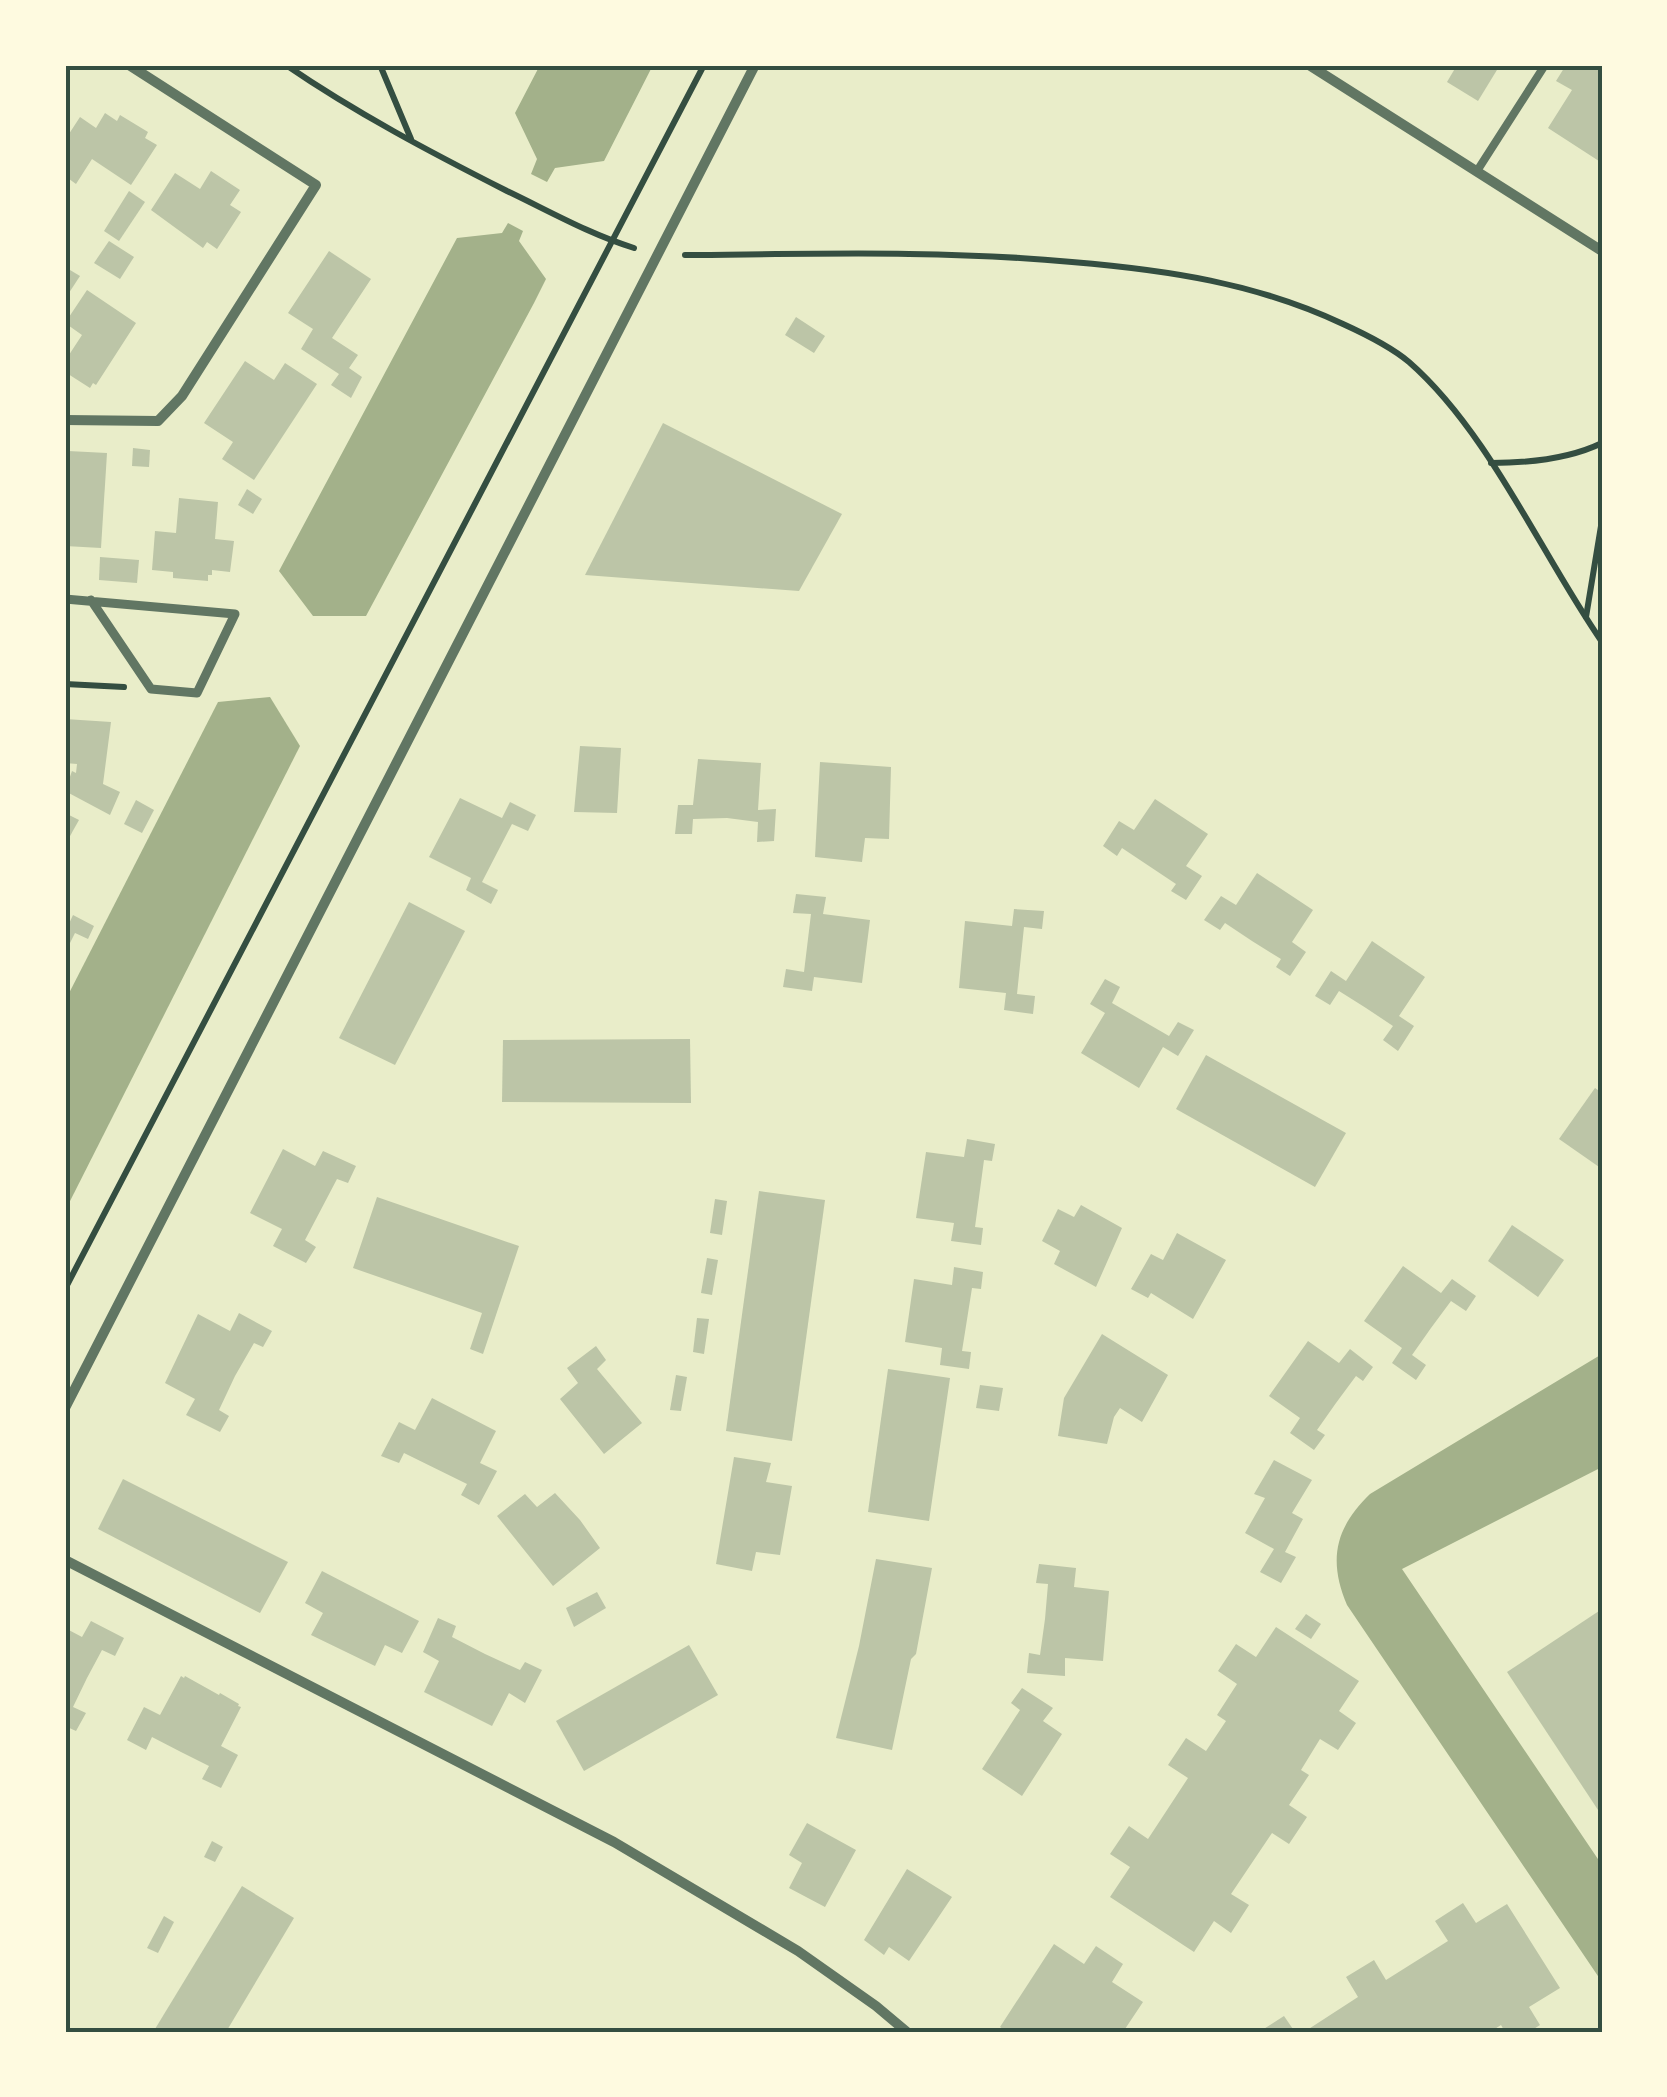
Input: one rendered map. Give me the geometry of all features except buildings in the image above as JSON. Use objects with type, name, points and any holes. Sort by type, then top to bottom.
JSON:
[{"type":"street","points":[[65,420],[158,420],[182,396],[316,186],[129,65]]},
{"type":"street","points":[[65,1408],[755,65]]},
{"type":"street","points":[[1309,65],[1602,251]]},
{"type":"street","points":[[65,598],[91,600],[234,614],[198,694],[151,689],[91,600]]},
{"type":"street","points":[[65,1560],[614,1842],[798,1951],[907,2032]]},
{"type":"lane","points":[[1477,171],[1545,65]]},
{"type":"path","points":[[286,65],[325,92],[411,140],[593,234],[656,255],[888,253],[1021,257],[1138,267],[1214,280],[1303,305],[1361,332],[1407,361],[1450,404],[1602,642]]},
{"type":"path","points":[[380,65],[411,140]]},
{"type":"path","points":[[65,1289],[704,65]]},
{"type":"path","points":[[1491,463],[1545,458],[1602,442]]},
{"type":"path","points":[[1586,618],[1602,520]]},
{"type":"path","points":[[65,684],[151,689]]},
{"type":"shaded area","points":[[540,65],[653,65],[604,161],[555,168],[547,182],[531,174],[537,159],[515,113]]},
{"type":"shaded area","points":[[508,223],[523,231],[519,241],[546,279],[366,616],[313,616],[279,571],[457,238],[502,233]]},
{"type":"shaded area","points":[[270,697],[300,746],[65,1211],[65,1001],[218,702]]},
{"type":"shaded area","points":[[1602,1354],[1602,1467],[1402,1569],[1602,1865],[1602,1982],[1347,1605],[1337,1559],[1342,1532],[1370,1494]]}]
